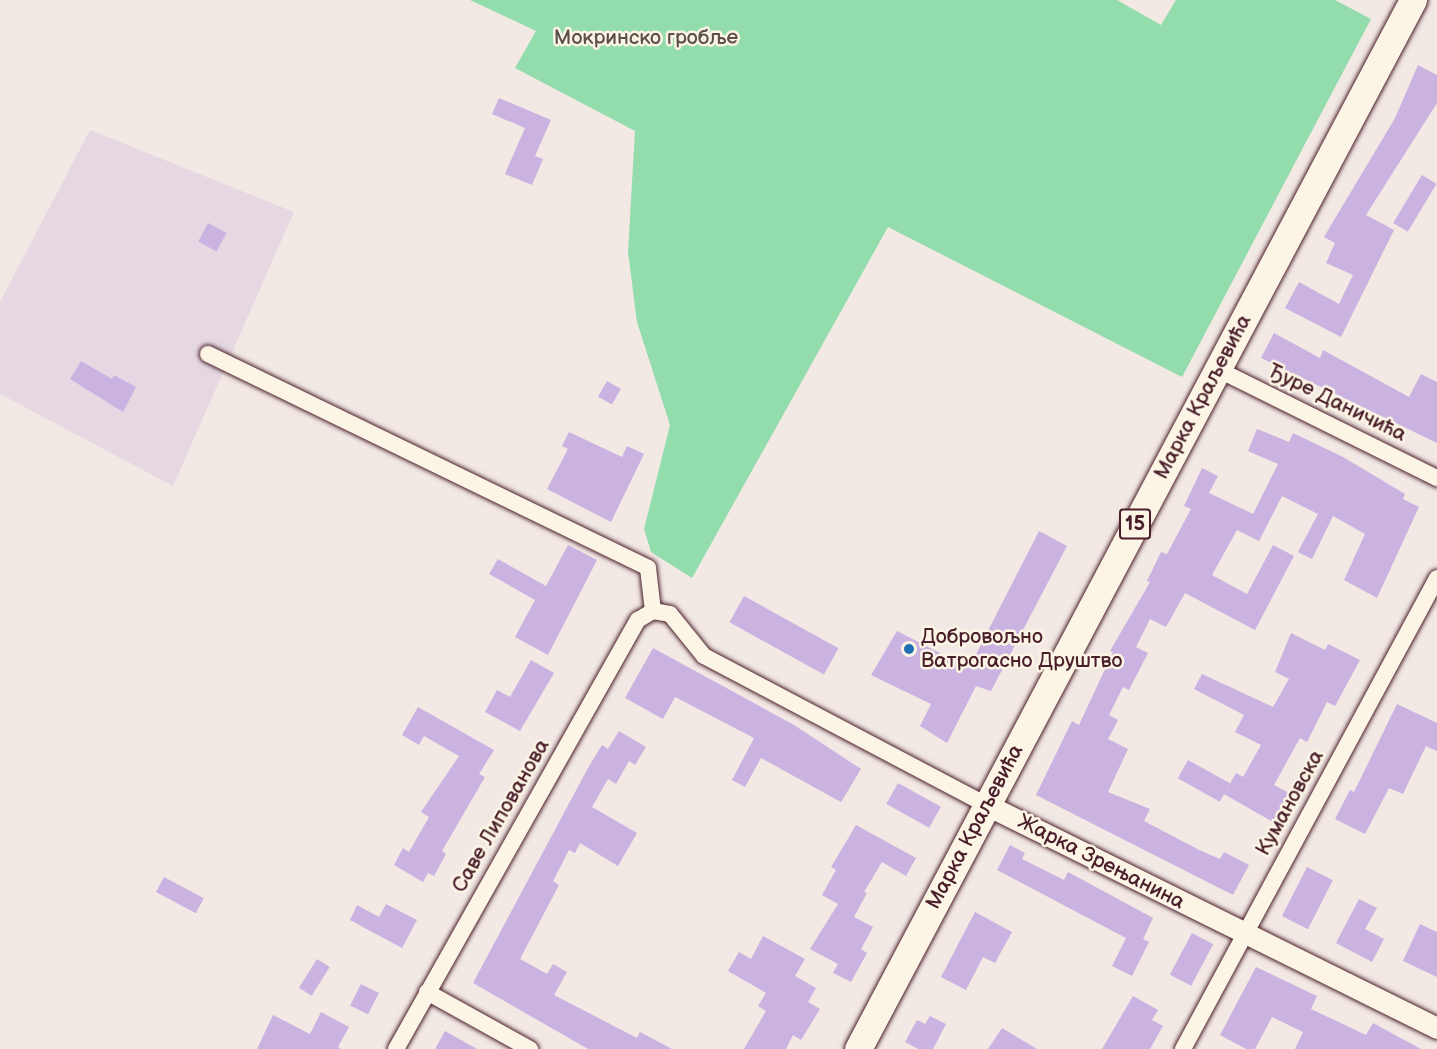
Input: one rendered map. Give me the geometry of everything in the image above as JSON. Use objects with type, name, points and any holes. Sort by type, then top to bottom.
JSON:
[{"type":"main road","name":"Марка Краљевића","points":[[858,1049],[1413,0]]},
{"type":"street","points":[[208,354],[648,568],[652,611]]},
{"type":"street","name":"Ђуре Даничића","points":[[1217,369],[1437,478]]},
{"type":"street","name":"Кумановска","points":[[1183,1049],[1437,578]]},
{"type":"street","name":"Жарка Зрењанина","points":[[652,611],[670,614],[704,656],[987,805],[1437,1028]]},
{"type":"street","name":"Саве Липованова","points":[[396,1049],[638,620],[652,611]]},
{"type":"street","points":[[427,992],[530,1049]]},
{"type":"shaded area","points":[[90,130],[294,212],[173,486],[0,394],[0,302]]},
{"type":"green space","name":"Мокринско гробље","points":[[470,0],[1117,0],[1161,25],[1176,0],[1335,0],[1371,19],[1182,377],[888,227],[692,578],[651,552],[644,529],[670,425],[637,322],[628,252],[635,131],[515,68],[536,31]]},
{"type":"building","points":[[1418,65],[1437,75],[1437,103],[1366,215],[1394,230],[1341,337],[1285,308],[1299,282],[1339,304],[1353,275],[1326,263],[1335,243],[1324,237],[1395,118]]},
{"type":"building","points":[[499,98],[551,120],[535,156],[543,159],[532,185],[505,174],[525,128],[492,114]]},
{"type":"building","points":[[1422,175],[1437,184],[1408,232],[1393,223]]},
{"type":"building","points":[[208,223],[227,233],[217,251],[198,242]]},
{"type":"building","points":[[1274,333],[1320,358],[1323,350],[1409,397],[1421,374],[1437,382],[1437,443],[1261,358]]},
{"type":"building","points":[[81,361],[112,379],[114,375],[136,387],[123,412],[70,379]]},
{"type":"building","points":[[607,381],[621,389],[612,405],[598,397]]},
{"type":"building","points":[[1257,429],[1289,442],[1293,433],[1343,457],[1405,494],[1403,499],[1419,507],[1377,598],[1344,580],[1365,534],[1333,516],[1312,559],[1298,552],[1318,514],[1282,496],[1259,541],[1237,530],[1212,575],[1247,594],[1273,545],[1294,556],[1255,630],[1185,593],[1166,627],[1150,619],[1136,647],[1148,653],[1129,690],[1123,687],[1109,715],[1118,720],[1108,739],[1128,749],[1108,792],[1150,809],[1144,821],[1199,850],[1220,859],[1224,852],[1249,865],[1233,895],[1036,795],[1072,721],[1079,725],[1113,652],[1110,651],[1150,582],[1147,581],[1161,552],[1167,554],[1191,509],[1184,506],[1202,468],[1218,476],[1209,493],[1253,514],[1278,464],[1248,451]]},
{"type":"building","points":[[569,432],[622,457],[627,446],[644,454],[611,522],[547,489],[568,449],[562,446]]},
{"type":"building","name":"Добровољно Ватрогасно Друштво","points":[[1039,531],[1067,546],[991,691],[976,686],[947,743],[920,726],[931,704],[871,675],[897,631],[969,668]]},
{"type":"building","points":[[568,545],[597,560],[548,655],[515,637],[535,600],[489,574],[498,559],[546,586]]},
{"type":"building","points":[[744,596],[838,648],[824,675],[729,622]]},
{"type":"building","points":[[1291,633],[1325,650],[1328,644],[1360,660],[1335,706],[1327,702],[1307,742],[1300,738],[1274,785],[1289,793],[1273,822],[1224,794],[1236,773],[1243,777],[1261,745],[1235,732],[1244,715],[1194,689],[1202,674],[1273,707],[1289,679],[1275,672]]},
{"type":"building","points":[[653,648],[794,725],[861,769],[841,802],[761,758],[745,787],[732,780],[754,738],[675,697],[663,719],[625,698]]},
{"type":"building","points":[[531,660],[554,673],[520,731],[485,712],[497,690],[510,697]]},
{"type":"building","points":[[1397,704],[1437,723],[1437,751],[1426,746],[1403,794],[1389,788],[1365,834],[1335,819],[1350,790],[1354,792]]},
{"type":"building","points":[[418,707],[494,750],[479,774],[485,777],[442,851],[446,854],[434,876],[428,873],[423,882],[394,865],[403,848],[409,852],[429,817],[421,812],[459,756],[424,736],[419,745],[402,735]]},
{"type":"building","points":[[619,731],[646,747],[635,765],[629,761],[616,784],[608,779],[592,807],[637,833],[618,866],[580,843],[575,853],[569,850],[553,881],[559,885],[520,959],[547,974],[553,964],[567,972],[554,995],[637,1038],[640,1032],[672,1049],[588,1049],[473,983],[588,768],[602,745],[608,749]]},
{"type":"building","points":[[1188,760],[1230,783],[1220,802],[1178,778]]},
{"type":"building","points":[[898,783],[941,807],[929,828],[886,804]]},
{"type":"building","points":[[856,825],[916,858],[906,876],[882,862],[864,892],[867,893],[854,917],[873,927],[861,949],[867,953],[851,982],[833,973],[838,964],[810,949],[838,904],[822,895],[836,870],[831,867]]},
{"type":"building","points":[[1010,845],[1025,853],[1022,859],[1064,880],[1068,872],[1153,918],[1143,939],[1149,942],[1132,976],[1112,966],[1126,938],[997,870]]},
{"type":"building","points":[[1307,867],[1333,880],[1308,929],[1282,916]]},
{"type":"building","points":[[164,877],[204,898],[196,913],[156,892]]},
{"type":"building","points":[[1359,899],[1377,908],[1365,929],[1384,939],[1372,962],[1336,943]]},
{"type":"building","points":[[386,904],[417,920],[402,948],[350,920],[357,905],[379,917]]},
{"type":"building","points":[[975,912],[1012,932],[995,963],[983,957],[966,990],[941,977]]},
{"type":"building","points":[[1420,924],[1437,932],[1437,977],[1403,961]]},
{"type":"building","points":[[1192,933],[1213,944],[1191,986],[1170,974]]},
{"type":"building","points":[[763,936],[805,959],[795,976],[816,988],[808,1002],[820,1009],[801,1040],[793,1035],[786,1049],[744,1049],[766,1011],[758,1006],[766,993],[728,971],[739,952],[751,959]]},
{"type":"building","points":[[317,959],[330,967],[312,996],[299,988]]},
{"type":"building","points":[[1256,967],[1317,996],[1311,1009],[1366,1035],[1373,1023],[1421,1049],[1295,1049],[1303,1032],[1272,1017],[1255,1049],[1246,1049],[1220,1035]]},
{"type":"building","points":[[361,984],[379,993],[368,1014],[350,1005]]},
{"type":"building","points":[[1133,996],[1158,1010],[1152,1020],[1163,1026],[1150,1049],[1102,1049]]},
{"type":"building","points":[[321,1012],[349,1027],[338,1047],[341,1049],[257,1049],[273,1015],[310,1034]]},
{"type":"building","points":[[930,1016],[946,1024],[933,1049],[918,1049],[905,1042],[917,1020],[925,1024]]},
{"type":"building","points":[[1002,1028],[1037,1049],[988,1049]]},
{"type":"building","points":[[445,1031],[477,1049],[435,1049]]},
{"type":"place","name":"Добровољно Ватрогасно Друштво","points":[[909,649]]}]
